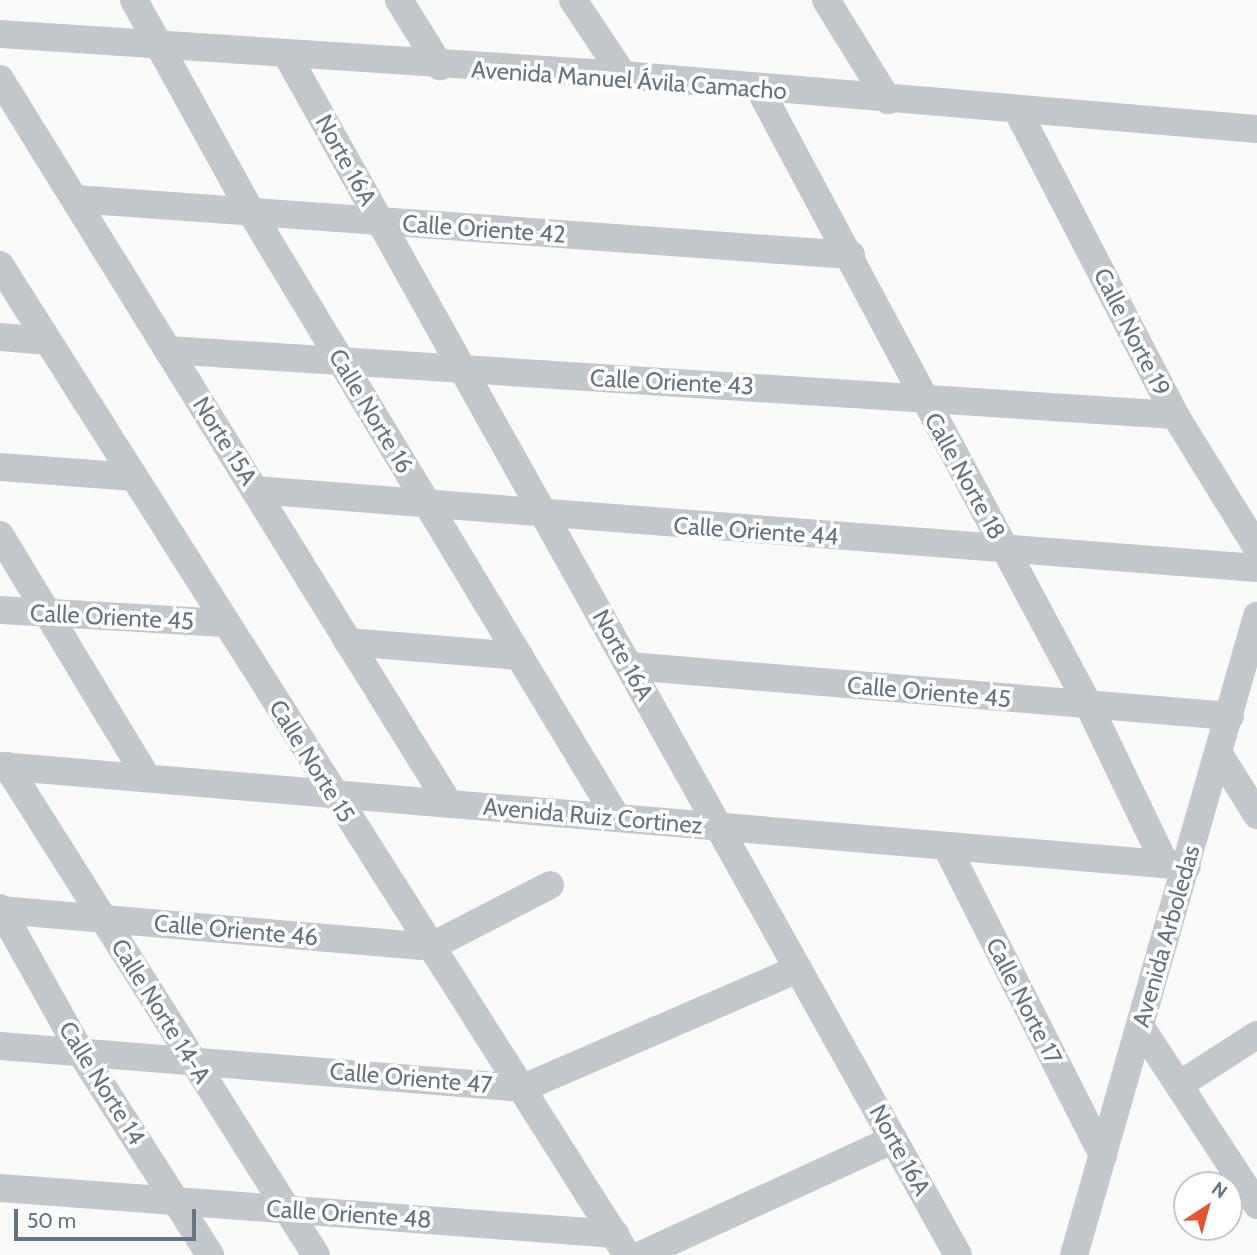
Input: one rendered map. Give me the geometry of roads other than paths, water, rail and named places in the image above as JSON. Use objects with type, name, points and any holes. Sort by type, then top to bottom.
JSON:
[{"type":"street","name":"Calle Norte 16","points":[[134,0],[251,212],[617,818]]},
{"type":"street","points":[[399,0],[440,66]]},
{"type":"street","points":[[573,0],[623,75]]},
{"type":"street","points":[[826,0],[887,100]]},
{"type":"street","name":"Avenida Manuel Ávila Camacho","points":[[0,34],[160,43],[440,66],[623,75],[760,90],[1257,129]]},
{"type":"street","name":"Norte 16A","points":[[287,55],[958,1255]]},
{"type":"street","name":"Norte 15A","points":[[0,79],[449,804]]},
{"type":"street","name":"Calle Norte 18","points":[[760,90],[850,255],[920,394],[1176,865]]},
{"type":"street","name":"Calle Norte 19","points":[[1017,110],[1175,415],[1257,548]]},
{"type":"street","name":"Calle Oriente 42","points":[[75,199],[850,255]]},
{"type":"street","name":"Calle Norte 15","points":[[0,265],[621,1245]]},
{"type":"street","points":[[0,337],[48,341]]},
{"type":"street","name":"Calle Oriente 43","points":[[168,350],[464,372],[920,394],[1175,415]]},
{"type":"street","points":[[0,467],[134,477]]},
{"type":"street","name":"Calle Oriente 44","points":[[255,491],[545,516],[1257,568]]},
{"type":"street","points":[[0,535],[147,778]]},
{"type":"street","name":"Calle Oriente 45","points":[[0,610],[225,623]]},
{"type":"street","name":"Avenida Arboledas","points":[[1074,1255],[1140,1026],[1176,865],[1219,754],[1257,616]]},
{"type":"street","points":[[348,642],[519,656]]},
{"type":"street","name":"Calle Oriente 45","points":[[629,666],[1230,716]]},
{"type":"street","points":[[1219,754],[1257,816]]},
{"type":"street","name":"Avenida Ruiz Cortinez","points":[[4,766],[1176,865]]},
{"type":"street","name":"Calle Norte 14-A","points":[[4,766],[316,1255]]},
{"type":"street","name":"Calle Norte 17","points":[[946,846],[1103,1155]]},
{"type":"street","points":[[430,947],[550,885]]},
{"type":"street","name":"Calle Oriente 46","points":[[0,910],[430,947]]},
{"type":"street","name":"Calle Norte 14","points":[[0,910],[81,1053],[210,1255]]},
{"type":"street","name":"Calle Oriente 47","points":[[0,1046],[191,1059],[523,1088],[798,969]]},
{"type":"street","points":[[1140,1026],[1257,1205]]},
{"type":"street","points":[[1179,1085],[1257,1035]]},
{"type":"street","points":[[641,1255],[894,1139]]},
{"type":"street","name":"Calle Oriente 48","points":[[0,1188],[288,1209],[621,1245]]}]
